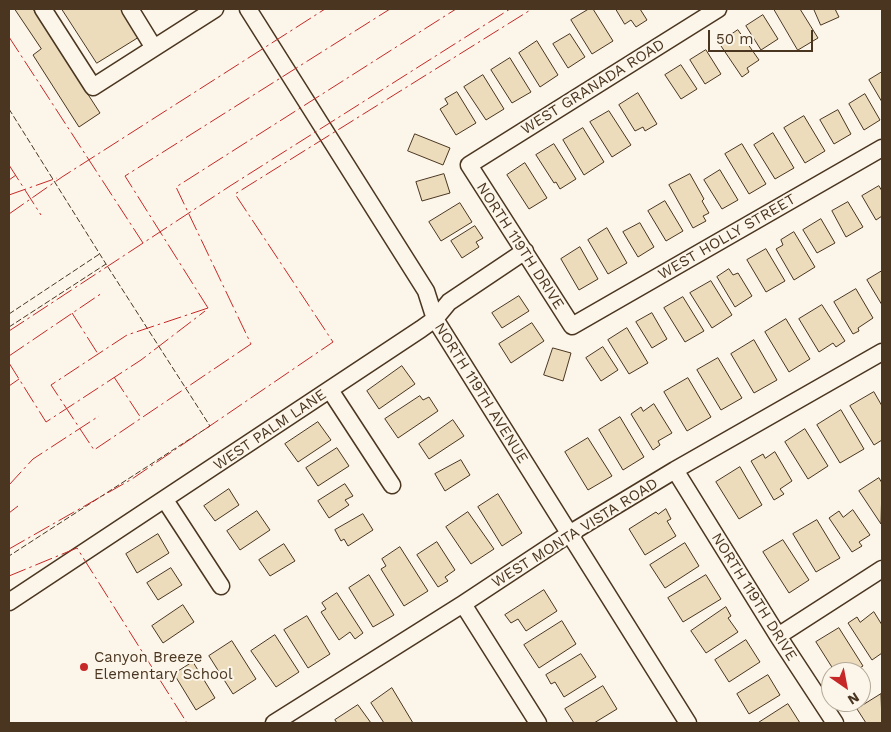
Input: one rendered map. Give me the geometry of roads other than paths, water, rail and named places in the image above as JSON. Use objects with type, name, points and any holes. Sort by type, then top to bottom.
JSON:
[{"type":"street","points":[[43,9],[93,87],[215,9]]},
{"type":"street","points":[[130,9],[154,48]]},
{"type":"street","name":"NORTH 119TH AVENUE","points":[[248,9],[426,291],[435,319],[688,723]]},
{"type":"street","name":"WEST GRANADA ROAD","points":[[468,166],[718,9]]},
{"type":"street","name":"WEST HOLLY STREET","points":[[572,326],[882,148]]},
{"type":"street","name":"NORTH 119TH DRIVE","points":[[468,166],[572,326]]},
{"type":"street","name":"WEST PALM LANE","points":[[9,602],[435,319],[449,302],[525,251]]},
{"type":"street","name":"WEST MONTA VISTA ROAD","points":[[274,723],[569,534],[675,470],[882,352]]},
{"type":"street","points":[[330,390],[392,485]]},
{"type":"street","name":"NORTH 119TH DRIVE","points":[[675,470],[778,636],[835,723]]},
{"type":"street","points":[[165,500],[221,586]]},
{"type":"street","points":[[778,636],[882,568]]},
{"type":"street","points":[[462,604],[538,723]]},
{"type":"place","name":"Canyon Breeze Elementary School","points":[[84,667]]}]
